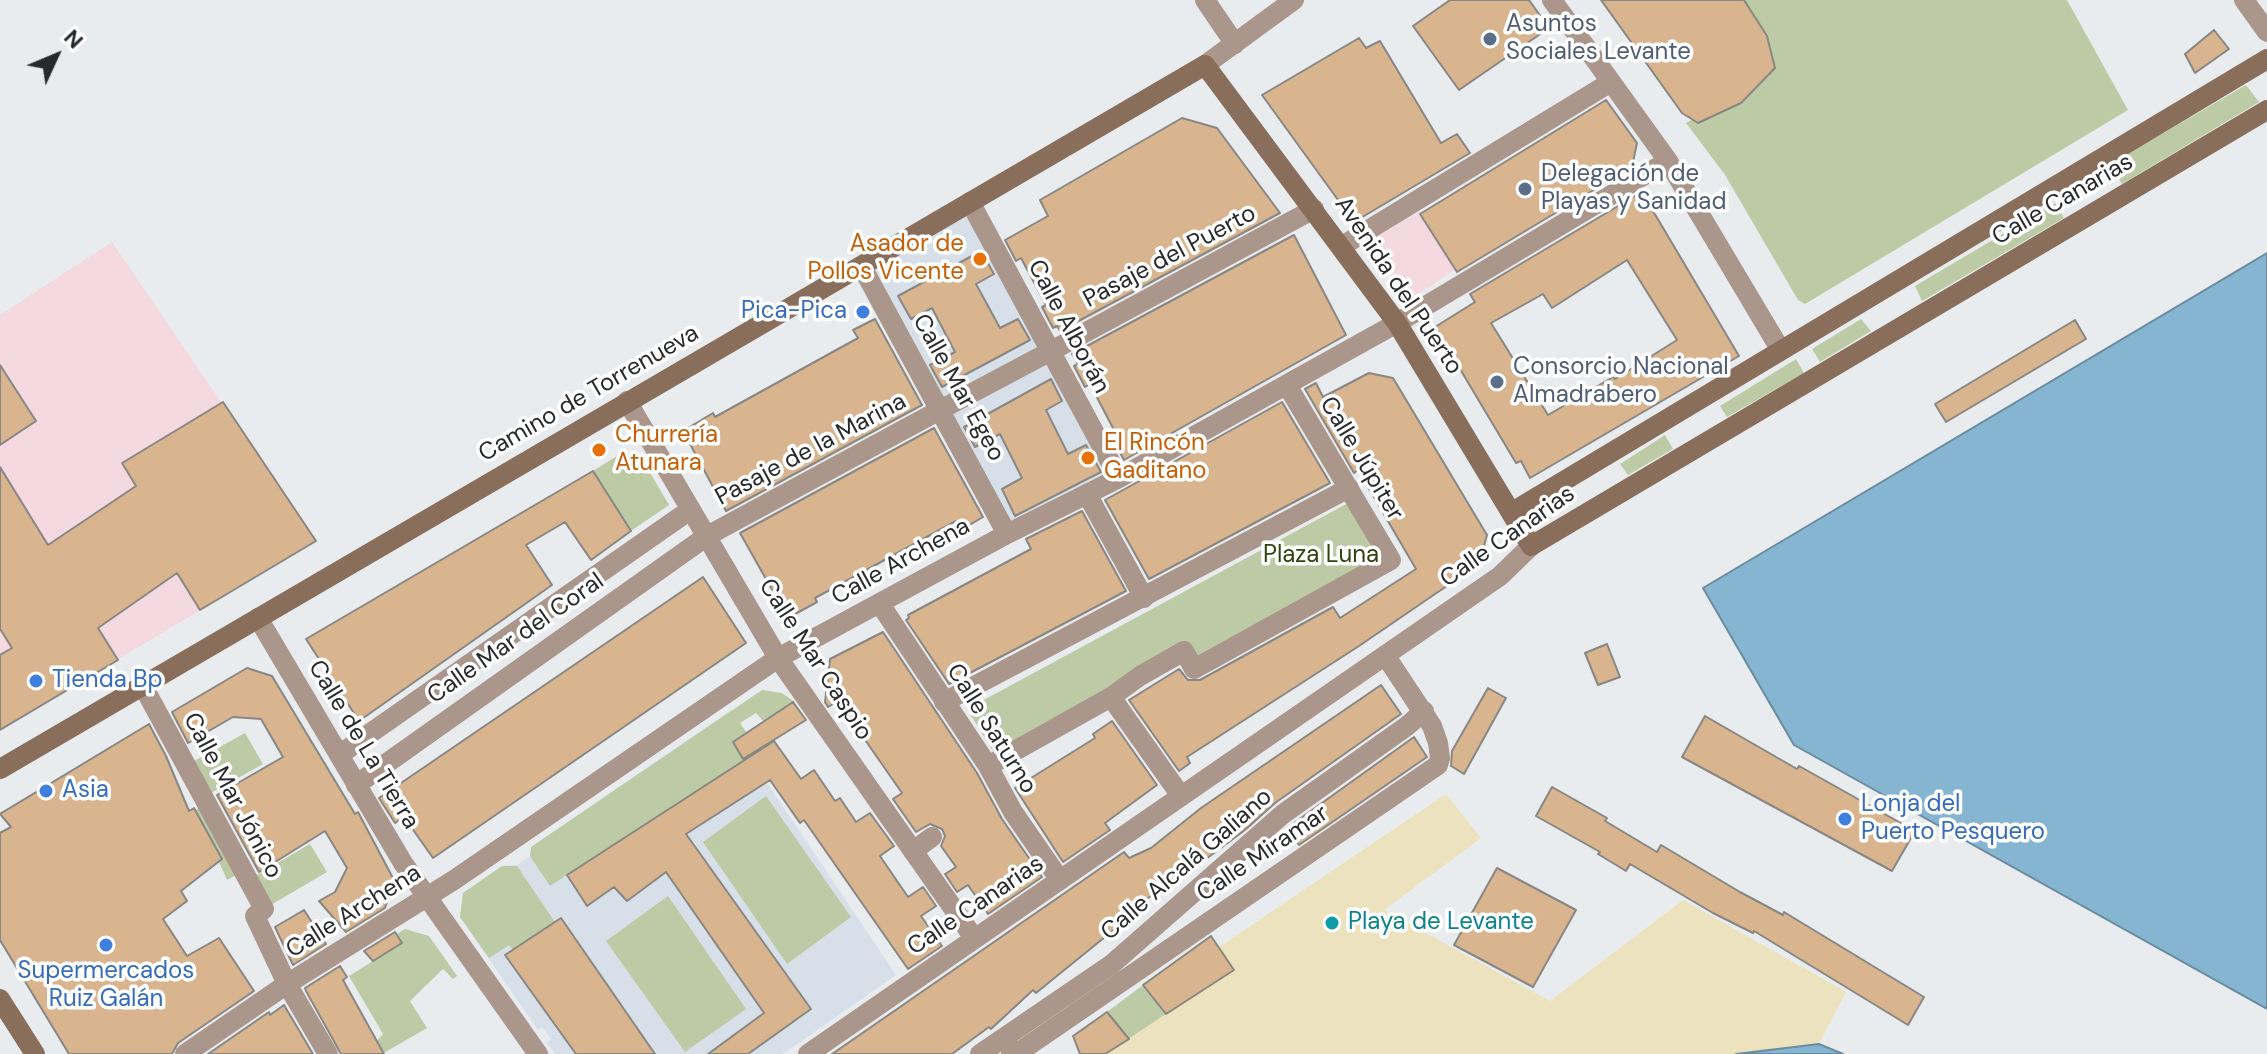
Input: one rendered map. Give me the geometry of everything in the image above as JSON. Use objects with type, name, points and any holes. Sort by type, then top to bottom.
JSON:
[{"type":"main road","name":"Calle Canarias","points":[[1512,512],[2267,59]]},
{"type":"main road","name":"Camino de Torrenueva","points":[[0,769],[1205,65]]},
{"type":"main road","name":"Avenida del Puerto","points":[[1205,65],[1397,323],[1531,546]]},
{"type":"main road","name":"Calle Canarias","points":[[1531,546],[2267,110]]},
{"type":"main road","points":[[0,999],[35,1054]]},
{"type":"street","points":[[1205,0],[1235,44]]},
{"type":"street","points":[[1205,65],[1294,0]]},
{"type":"street","points":[[1552,0],[1668,161],[1780,349]]},
{"type":"street","points":[[2244,0],[2267,32]]},
{"type":"street","points":[[1342,246],[1611,82]]},
{"type":"street","name":"Calle Archena","points":[[185,1054],[287,984],[427,898],[778,658],[1007,534],[1119,478],[1287,385],[1668,161]]},
{"type":"street","name":"Calle Alborán","points":[[970,202],[1119,478]]},
{"type":"street","name":"Pasaje del Puerto","points":[[940,410],[1314,209]]},
{"type":"street","name":"Calle Mar Egeo","points":[[862,267],[1007,534]]},
{"type":"street","name":"Calle Júpiter","points":[[1111,697],[1184,651],[1194,669],[1391,560],[1287,385]]},
{"type":"street","name":"Calle Mar Caspio","points":[[627,401],[778,658],[974,938]]},
{"type":"street","name":"Pasaje de la Marina","points":[[707,536],[940,410]]},
{"type":"street","points":[[944,702],[1349,488]]},
{"type":"street","points":[[1087,494],[1144,598]]},
{"type":"street","name":"Calle Mar del Coral","points":[[339,755],[690,510]]},
{"type":"street","name":"Calle Mar del Coral","points":[[356,785],[707,536]]},
{"type":"street","name":"Calle Canarias","points":[[808,1054],[1500,576],[1531,546]]},
{"type":"street","name":"Calle Saturno","points":[[880,604],[1060,880]]},
{"type":"street","name":"Calle de La Tierra","points":[[258,618],[427,898],[538,1054]]},
{"type":"street","name":"Calle Miramar","points":[[1011,1054],[1022,1050],[1438,765],[1438,743],[1424,711],[1385,655]]},
{"type":"street","name":"Calle Mar Jónico","points":[[143,686],[264,909],[255,916],[287,984],[328,1054]]},
{"type":"street","points":[[988,766],[1111,697],[1181,796]]},
{"type":"street","name":"Calle Alcalá Galiano","points":[[986,1053],[1112,964],[1283,814],[1424,711]]},
{"type":"street","points":[[913,851],[932,837]]},
{"type":"shaded area","points":[[970,202],[1119,478],[1007,534],[862,267]]},
{"type":"shaded area","points":[[1419,212],[1455,270],[1412,298],[1370,241]]},
{"type":"shaded area","points":[[112,242],[316,541],[0,730],[0,315]]},
{"type":"shaded area","points":[[731,710],[759,751],[750,757],[896,975],[783,1054],[555,1054],[547,1043],[551,1039],[542,1027],[538,1030],[460,917],[463,893],[502,866],[517,865],[530,856],[531,847]]},
{"type":"green space","points":[[1744,0],[2067,0],[2128,110],[1805,304],[1798,300],[1725,175],[1686,123],[1693,119],[1699,123],[1741,103],[1775,68],[1767,36]]},
{"type":"green space","points":[[2246,85],[2259,102],[2122,184],[2110,164]]},
{"type":"green space","points":[[2055,203],[2064,218],[1922,301],[1915,286]]},
{"type":"green space","points":[[1861,319],[1871,331],[1820,362],[1812,349]]},
{"type":"green space","points":[[1796,359],[1804,373],[1727,417],[1720,406]]},
{"type":"green space","points":[[1665,435],[1673,449],[1628,475],[1620,464]]},
{"type":"green space","points":[[625,451],[645,464],[669,505],[631,531],[593,471]]},
{"type":"green space","name":"Plaza Luna","points":[[1350,502],[1382,561],[1198,660],[1188,643],[994,753],[967,709]]},
{"type":"green space","points":[[762,690],[782,693],[795,702],[764,722],[756,713],[740,723],[759,751],[550,886],[530,856],[531,847]]},
{"type":"green space","points":[[245,733],[263,764],[204,797],[187,765]]},
{"type":"green space","points":[[766,796],[851,917],[787,964],[703,842]]},
{"type":"green space","points":[[201,807],[238,874],[227,880],[196,810]]},
{"type":"green space","points":[[310,844],[327,872],[264,909],[248,880]]},
{"type":"green space","points":[[502,866],[517,866],[555,922],[513,950],[509,945],[489,958],[460,917],[463,893]]},
{"type":"green space","points":[[668,896],[746,1009],[685,1052],[606,941]]},
{"type":"green space","points":[[405,929],[429,936],[457,976],[453,979],[443,969],[410,1001],[427,1028],[382,1054],[375,1043],[383,1034],[349,976],[402,943],[397,934]]},
{"type":"green space","points":[[1143,985],[1166,1014],[1129,1039],[1107,1012]]},
{"type":"sand","name":"Playa de Levante","points":[[1446,794],[1481,838],[1384,910],[1550,1001],[1683,900],[1846,992],[1819,1044],[1736,1054],[1105,1054],[1234,970],[1219,947]]},
{"type":"water","points":[[2267,253],[2267,1009],[1794,745],[1703,588]]},
{"type":"water","points":[[1819,1044],[1843,1054],[1736,1054]]},
{"type":"building","name":"Asuntos Sociales Levante","points":[[1450,0],[1529,0],[1549,28],[1459,90],[1413,26]]},
{"type":"building","points":[[1601,0],[1744,0],[1767,36],[1775,68],[1741,103],[1698,123],[1682,113]]},
{"type":"building","points":[[2214,30],[2229,49],[2195,73],[2185,54]]},
{"type":"building","points":[[1359,38],[1366,48],[1380,41],[1441,143],[1457,134],[1470,153],[1354,222],[1262,95]]},
{"type":"building","name":"Delegación de Playas y Sanidad","points":[[1606,100],[1637,143],[1632,167],[1457,272],[1420,214]]},
{"type":"building","points":[[1182,118],[1217,128],[1280,213],[1060,331],[1057,326],[1053,328],[1042,307],[1046,305],[1021,258],[1016,261],[1005,240],[1048,216],[1040,200]]},
{"type":"building","points":[[1640,193],[1739,356],[1530,478],[1521,461],[1516,463],[1435,327],[1475,302],[1470,294]],"holes":[[[1627,260],[1677,340],[1615,379],[1613,377],[1548,415],[1491,323],[1543,294],[1552,308]]]},
{"type":"building","points":[[1294,235],[1346,335],[1124,460],[1109,432],[1114,430],[1090,384],[1085,387],[1074,366],[1078,364],[1072,354]]},
{"type":"building","points":[[981,251],[994,274],[976,284],[1000,328],[1018,319],[1030,340],[942,387],[930,365],[955,352],[932,308],[911,319],[898,296]]},
{"type":"building","points":[[875,319],[922,405],[726,511],[683,431],[713,413],[715,417],[858,338],[853,330]]},
{"type":"building","points":[[2075,320],[2086,339],[1946,422],[1935,404]]},
{"type":"building","points":[[0,365],[36,421],[0,445]]},
{"type":"building","points":[[1369,373],[1393,378],[1487,535],[1479,564],[1187,757],[1190,763],[1179,771],[1129,700],[1179,669],[1188,680],[1200,680],[1333,607],[1340,618],[1416,569],[1358,470],[1354,473],[1305,389],[1316,383],[1323,397]]},
{"type":"building","points":[[1051,379],[1062,401],[1046,410],[1068,454],[1086,445],[1101,472],[1015,516],[1002,489],[1022,478],[1000,434],[975,447],[964,427]]},
{"type":"building","points":[[223,402],[316,541],[200,610],[177,573],[98,628],[118,660],[0,730],[0,655],[12,648],[0,629],[0,467],[48,545],[136,486],[122,463]]},
{"type":"building","points":[[1282,402],[1330,483],[1149,579],[1105,500]]},
{"type":"building","points":[[934,428],[983,517],[961,530],[956,521],[815,598],[817,602],[788,618],[740,533]]},
{"type":"building","points":[[593,471],[631,531],[591,560],[565,522],[526,545],[552,585],[359,721],[306,639]]},
{"type":"building","points":[[1082,511],[1126,591],[949,684],[906,620],[908,615],[1031,549],[1026,539]]},
{"type":"building","points":[[703,577],[746,643],[433,858],[404,817],[395,823],[379,798]]},
{"type":"building","points":[[883,632],[1042,877],[988,914],[968,885],[957,892],[945,874],[956,867],[941,846],[945,836],[942,829],[930,824],[916,832],[893,799],[902,793],[838,701],[828,707],[825,702],[830,659]]},
{"type":"building","points":[[1607,644],[1620,677],[1598,685],[1585,653]]},
{"type":"building","points":[[247,668],[272,676],[355,814],[358,812],[394,880],[385,908],[346,932],[319,901],[335,892],[347,868],[325,831],[259,872],[217,795],[283,757],[261,719],[233,717],[188,743],[172,712]]},
{"type":"building","points":[[1381,685],[1401,714],[1275,803],[1245,830],[1171,885],[1116,916],[1121,924],[1036,993],[1033,990],[991,1029],[989,1027],[952,1054],[832,1054],[1124,852],[1129,858],[1151,848],[1201,808]]},
{"type":"building","points":[[1488,688],[1506,698],[1464,774],[1451,766],[1452,751]]},
{"type":"building","points":[[793,702],[806,720],[743,759],[733,742]]},
{"type":"building","points":[[1705,716],[1915,831],[1892,871],[1682,757]]},
{"type":"building","points":[[1112,721],[1157,785],[1105,823],[1110,830],[1063,862],[1015,788],[1095,738],[1093,734]]},
{"type":"building","points":[[149,724],[189,811],[194,808],[222,859],[181,891],[187,901],[163,919],[187,956],[219,938],[254,991],[178,1043],[172,1054],[69,1054],[0,940],[0,833],[11,827],[0,814]]},
{"type":"building","points":[[1414,737],[1427,757],[1299,845],[1287,828]]},
{"type":"building","points":[[774,741],[801,779],[814,770],[835,801],[840,798],[856,822],[870,813],[894,846],[880,856],[908,897],[923,887],[936,906],[921,916],[942,946],[908,969],[804,820],[800,823],[770,780],[686,834],[811,1009],[748,1054],[708,1054],[764,1013],[666,872],[627,901],[614,887],[587,906],[567,875]]},
{"type":"building","points":[[1552,787],[1607,818],[1605,821],[1657,852],[1661,845],[1740,892],[1783,915],[1784,912],[1924,997],[1908,1025],[1754,931],[1713,913],[1630,864],[1626,871],[1598,854],[1600,852],[1536,816]]},
{"type":"building","points":[[1497,868],[1576,910],[1533,987],[1454,945]]},
{"type":"building","points":[[304,910],[326,944],[293,965],[275,927]]},
{"type":"building","points":[[561,918],[655,1054],[576,1054],[505,955]]},
{"type":"building","points":[[395,932],[402,943],[373,961],[364,951]]},
{"type":"building","points":[[1211,936],[1234,970],[1166,1014],[1143,985]]},
{"type":"building","points":[[340,966],[347,977],[343,980],[384,1054],[341,1054],[306,991],[305,988]]},
{"type":"building","points":[[284,1005],[313,1054],[208,1054],[269,1012],[270,1015]]},
{"type":"building","points":[[1107,1012],[1129,1039],[1105,1054],[1080,1054],[1073,1036]]},
{"type":"place","name":"Asuntos Sociales Levante","points":[[1490,39]]},
{"type":"place","name":"Delegación de Playas y Sanidad","points":[[1525,189]]},
{"type":"place","name":"Asador de Pollos Vicente","points":[[980,259]]},
{"type":"place","name":"Pica-Pica","points":[[863,312]]},
{"type":"place","name":"Consorcio Nacional Almadrabero","points":[[1497,382]]},
{"type":"place","name":"Churrería Atunara","points":[[599,450]]},
{"type":"place","name":"El Rincón Gaditano","points":[[1088,458]]},
{"type":"place","name":"Tienda Bp","points":[[36,681]]},
{"type":"place","name":"Asia","points":[[46,791]]},
{"type":"place","name":"Lonja del Puerto Pesquero","points":[[1845,819]]},
{"type":"place","name":"Playa de Levante","points":[[1332,923]]},
{"type":"place","name":"Supermercados Ruiz Galán","points":[[106,945]]}]
